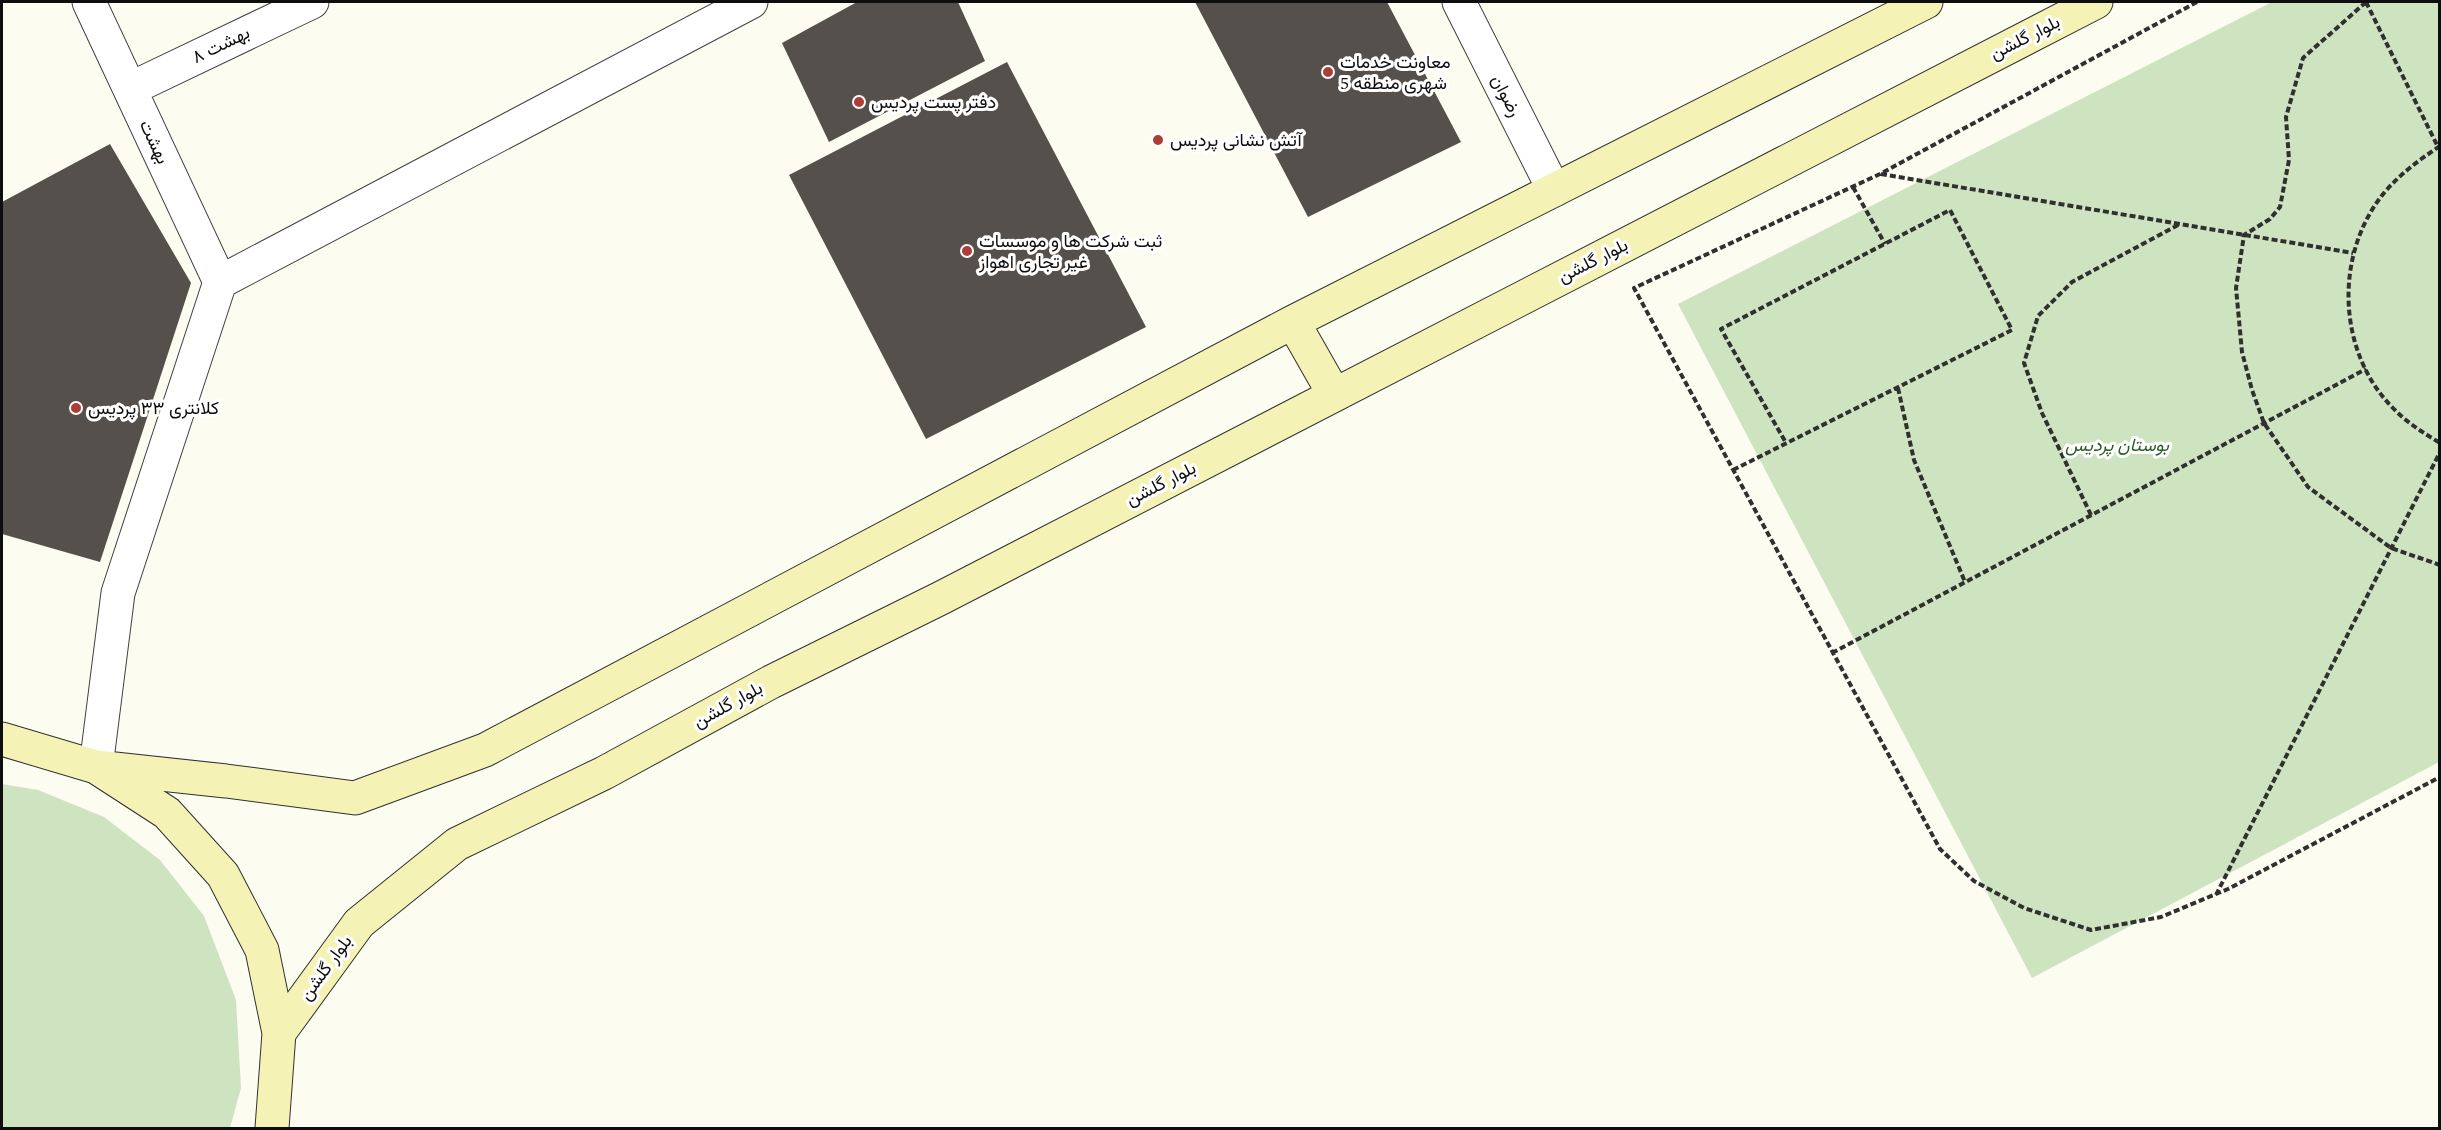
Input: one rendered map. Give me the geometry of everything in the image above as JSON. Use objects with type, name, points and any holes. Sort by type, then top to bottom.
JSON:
[{"type":"main road","points":[[3,739],[96,767],[355,798],[485,750],[1293,322],[1926,2]]},
{"type":"main road","name":"بلوار گلشن","points":[[279,1033],[359,923],[457,844],[604,773],[771,682],[940,598],[2096,2]]},
{"type":"main road","points":[[1293,322],[1334,394]]},
{"type":"main road","points":[[96,767],[167,813],[224,875],[262,950],[279,1033],[272,1128]]},
{"type":"street","name":"بهشت","points":[[89,2],[220,282]]},
{"type":"street","name":"بهشت ۸","points":[[130,89],[312,2]]},
{"type":"street","points":[[96,767],[118,593],[220,282],[751,2]]},
{"type":"street","name":"رضوان","points":[[1459,2],[1554,190]]},
{"type":"path","points":[[2198,2],[1880,174],[1634,288],[1940,849],[1974,881],[2024,908],[2091,930],[2161,917],[2216,895],[2439,777]]},
{"type":"path","points":[[2439,443],[2415,428],[2391,406],[2366,369],[2357,350],[2349,318],[2348,285],[2353,253],[2365,223],[2383,195],[2405,171],[2439,147],[2366,2],[2303,58],[2286,117],[2289,160],[2280,207],[2270,219],[2244,235],[2236,288],[2241,352],[2264,423],[2308,487],[2391,548],[2439,565]]},
{"type":"path","points":[[1880,174],[2353,253]]},
{"type":"path","points":[[1853,187],[1885,244]]},
{"type":"path","points":[[1733,470],[2012,330],[1950,210],[1721,329],[1786,443]]},
{"type":"path","points":[[2091,515],[2042,412],[2024,363],[2038,316],[2072,282],[2179,224]]},
{"type":"path","points":[[1833,653],[2366,369]]},
{"type":"path","points":[[1898,388],[1914,460],[1965,582]]},
{"type":"path","points":[[2216,895],[2439,452]]},
{"type":"green space","name":"بوستان پردیس","points":[[2272,2],[2439,2],[2439,762],[2032,978],[1678,304]]},
{"type":"green space","points":[[2,784],[38,790],[104,817],[160,860],[204,916],[236,1000],[241,1088],[230,1128],[2,1128]]},
{"type":"building","name":"دفتر پست پردیس","points":[[857,2],[958,2],[985,61],[829,142],[782,43]]},
{"type":"building","name":"معاونت خدمات شهری منطقه 5","points":[[1195,2],[1387,2],[1461,142],[1308,217]]},
{"type":"building","name":"ثبت شرکت ها و موسسات غیر تجاری اهواز","points":[[1007,62],[1146,327],[926,439],[789,175]]},
{"type":"building","name":"کلانتری ۳۳ پردیس","points":[[110,144],[191,283],[100,562],[2,534],[2,202]]},
{"type":"place","name":"معاونت خدمات شهری منطقه 5","points":[[1328,72]]},
{"type":"place","name":"دفتر پست پردیس","points":[[859,102]]},
{"type":"place","name":"آتش نشانی پردیس","points":[[1158,140]]},
{"type":"place","name":"ثبت شرکت ها و موسسات غیر تجاری اهواز","points":[[967,251]]},
{"type":"place","name":"کلانتری ۳۳ پردیس","points":[[76,408]]}]
